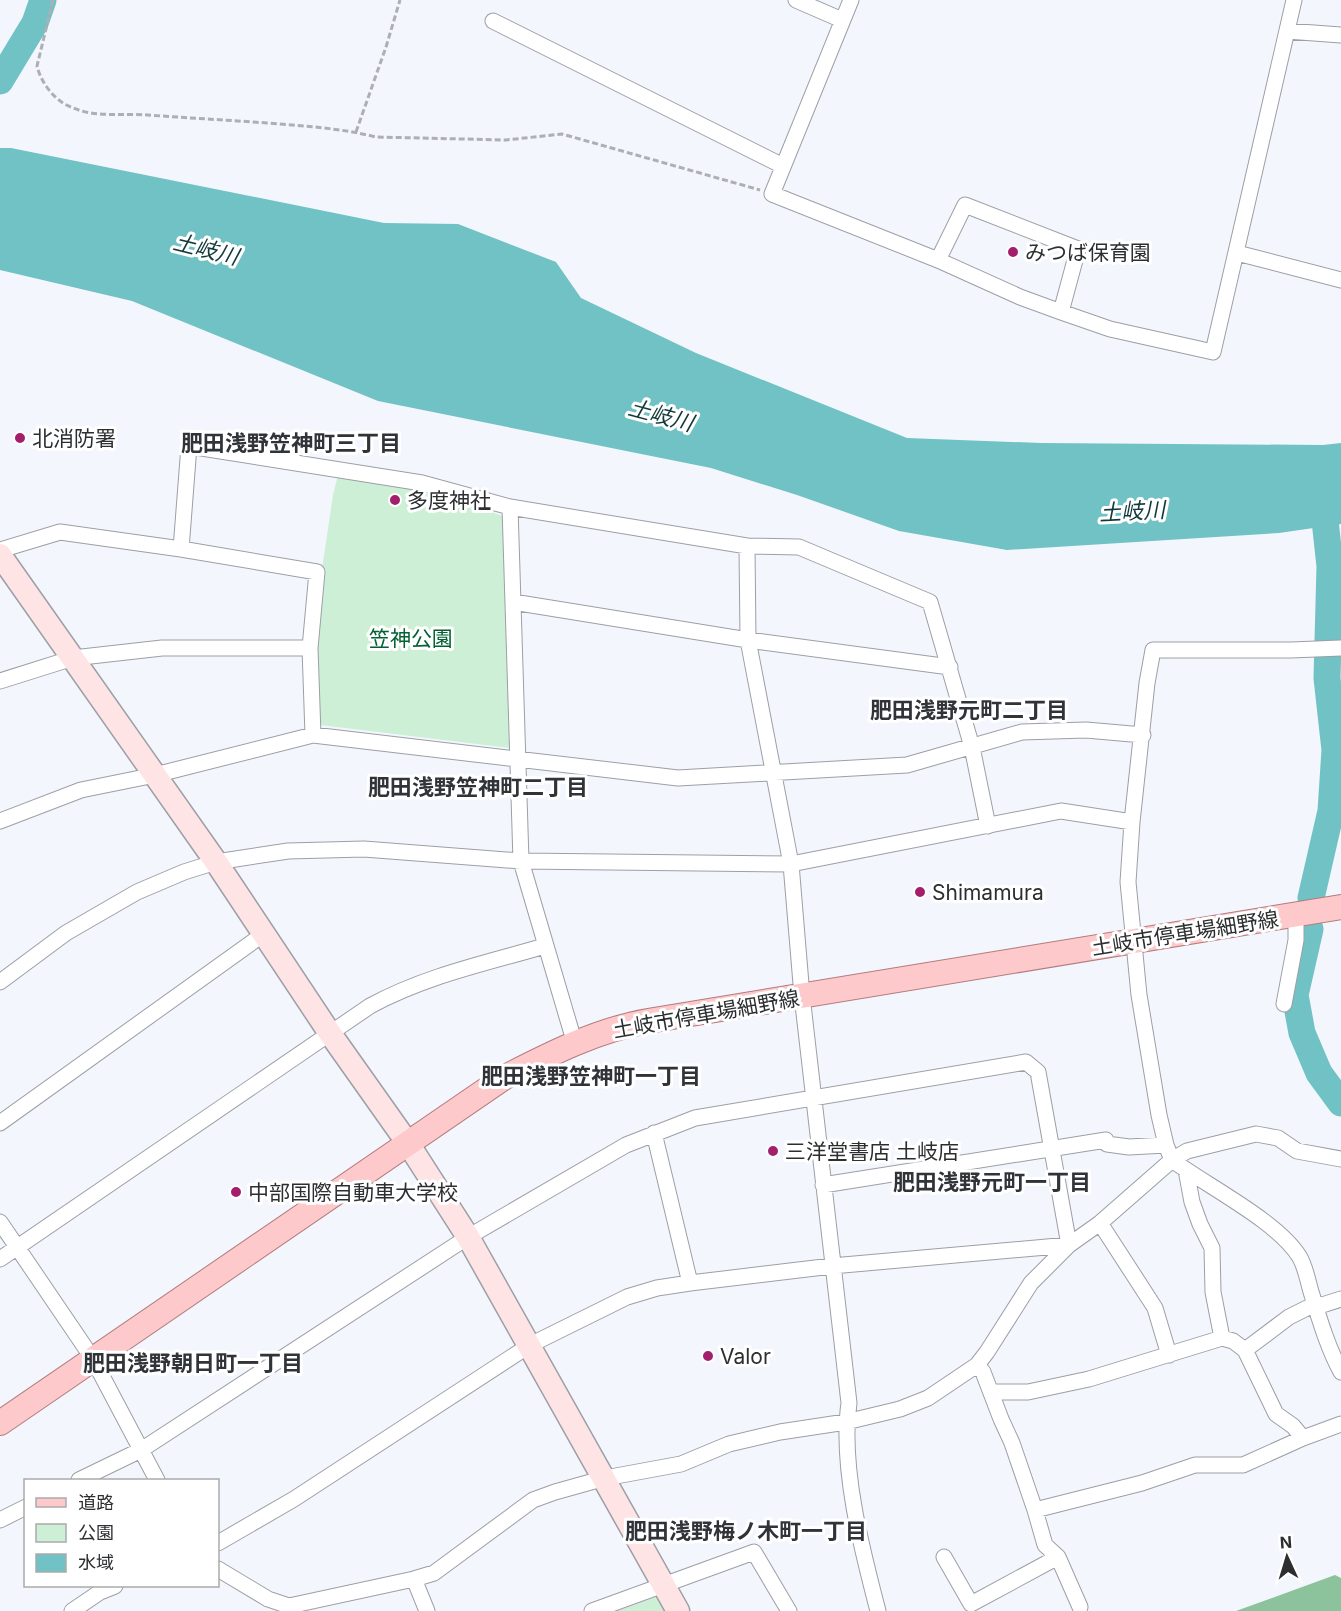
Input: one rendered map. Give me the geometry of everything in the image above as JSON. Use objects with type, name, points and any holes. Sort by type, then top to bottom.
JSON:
[{"type":"main road","name":"土岐市停車場細野線","points":[[0,1423],[409,1145],[505,1077],[574,1044],[629,1024],[1341,907]]},
{"type":"street","points":[[796,0],[842,20]]},
{"type":"street","points":[[851,0],[772,194],[1061,312],[1110,329],[1213,352],[1294,0]]},
{"type":"street","points":[[493,21],[783,166]]},
{"type":"street","points":[[1287,31],[1341,35]]},
{"type":"street","points":[[938,260],[964,205],[1078,249],[1061,312]]},
{"type":"street","points":[[1237,253],[1341,280]]},
{"type":"street","points":[[181,549],[189,446],[422,483],[510,507],[747,546],[799,547],[930,602],[972,747],[988,826]]},
{"type":"street","points":[[510,507],[520,861],[574,1044]]},
{"type":"street","points":[[0,550],[60,531],[317,572],[310,648],[313,735]]},
{"type":"street","points":[[747,546],[748,640],[791,864],[802,996],[849,1403],[846,1422],[851,1484],[878,1611]]},
{"type":"street","points":[[0,555],[216,862],[329,1032],[409,1145],[468,1237],[678,1611]]},
{"type":"street","points":[[513,602],[748,640],[950,667]]},
{"type":"street","points":[[0,681],[73,658],[162,648],[310,648]]},
{"type":"street","points":[[1341,648],[1154,650],[1132,822],[1128,882],[1133,942],[1159,1115],[1172,1160],[1267,1224],[1289,1242],[1300,1258],[1333,1357],[1341,1372]]},
{"type":"street","points":[[0,821],[81,790],[155,775],[313,735],[678,778],[907,765],[1022,732],[1086,730],[1143,735]]},
{"type":"street","points":[[0,982],[66,933],[137,892],[184,872],[216,862],[288,851],[364,849],[520,861],[791,864],[1060,811],[1132,822]]},
{"type":"street","points":[[1284,1004],[1296,940],[1296,915]]},
{"type":"street","points":[[0,1123],[265,933]]},
{"type":"street","points":[[0,1259],[329,1032],[396,992],[422,982],[545,946]]},
{"type":"street","points":[[81,1479],[141,1450],[468,1237],[626,1144],[695,1118],[1026,1062],[1038,1072],[1069,1245]]},
{"type":"street","points":[[654,1133],[690,1283]]},
{"type":"street","points":[[219,1570],[266,1605],[289,1606],[414,1579],[434,1573],[533,1500],[605,1478],[681,1464],[729,1444],[780,1432],[846,1422],[900,1409],[928,1398],[977,1365],[1031,1283],[1069,1245],[1100,1223],[1172,1160],[1187,1151],[1256,1134],[1278,1138],[1297,1151],[1341,1159]]},
{"type":"street","points":[[823,1185],[1106,1140],[1107,1144],[1118,1146],[1166,1145]]},
{"type":"street","points":[[1186,1170],[1192,1202],[1212,1248],[1214,1292],[1222,1338]]},
{"type":"street","points":[[0,1222],[93,1359],[156,1479]]},
{"type":"street","points":[[1100,1223],[1155,1308],[1169,1355]]},
{"type":"street","points":[[219,1543],[294,1499],[530,1345],[627,1297],[657,1288],[690,1283],[832,1266],[1069,1245]]},
{"type":"street","points":[[1245,1350],[1289,1317],[1315,1306],[1341,1299]]},
{"type":"street","points":[[991,1392],[1028,1392],[1108,1374],[1222,1338],[1233,1341],[1245,1350],[1276,1414],[1293,1426],[1303,1438]]},
{"type":"street","points":[[977,1365],[983,1372],[1012,1443],[1045,1545],[1058,1557],[1080,1607]]},
{"type":"street","points":[[1035,1510],[1131,1486],[1195,1465],[1243,1465],[1341,1424]]},
{"type":"street","points":[[0,1520],[24,1508]]},
{"type":"street","points":[[592,1611],[754,1552],[789,1611]]},
{"type":"street","points":[[944,1557],[971,1604],[1058,1557]]},
{"type":"street","points":[[414,1579],[427,1611]]},
{"type":"street","points":[[72,1611],[100,1592],[112,1587]]},
{"type":"path","points":[[53,0],[37,66],[39,74],[58,100],[72,108],[93,114],[139,114],[318,127],[376,137],[506,140],[562,134],[772,194]]},
{"type":"path","points":[[356,132],[400,0]]},
{"type":"green space","name":"笠神公園","points":[[338,475],[422,489],[506,517],[511,748],[312,724],[314,623]]},
{"type":"green space","points":[[1335,1575],[1341,1578],[1341,1611],[1236,1611]]},
{"type":"green space","points":[[659,1593],[669,1611],[610,1611]]},
{"type":"water","name":"土岐川","points":[[0,148],[11,148],[384,223],[458,224],[556,262],[581,298],[696,353],[907,438],[1041,443],[1323,445],[1341,443],[1341,524],[1279,533],[1007,550],[899,531],[711,468],[378,401],[132,301],[0,270]]},
{"type":"waterway","points":[[0,81],[35,23],[43,0]]},
{"type":"waterway","points":[[1311,898],[1331,811],[1335,750],[1327,678],[1330,566],[1323,502]]},
{"type":"waterway","points":[[1310,929],[1295,995],[1302,1033],[1319,1073],[1341,1103]]},
{"type":"place","name":"みつば保育園","points":[[1013,252]]},
{"type":"place","name":"北消防署","points":[[20,438]]},
{"type":"place","name":"多度神社","points":[[395,500]]},
{"type":"place","name":"Shimamura","points":[[920,892]]},
{"type":"place","name":"三洋堂書店 土岐店","points":[[773,1151]]},
{"type":"place","name":"中部国際自動車大学校","points":[[236,1192]]},
{"type":"place","name":"Valor","points":[[708,1356]]},
{"type":"district","name":"肥田浅野笠神町三丁目","points":[[291,443]]},
{"type":"district","name":"肥田浅野元町二丁目","points":[[969,710]]},
{"type":"district","name":"肥田浅野笠神町二丁目","points":[[478,787]]},
{"type":"district","name":"肥田浅野笠神町一丁目","points":[[591,1076]]},
{"type":"district","name":"肥田浅野元町一丁目","points":[[992,1182]]},
{"type":"district","name":"肥田浅野朝日町一丁目","points":[[193,1363]]},
{"type":"district","name":"肥田浅野梅ノ木町一丁目","points":[[746,1531]]}]
